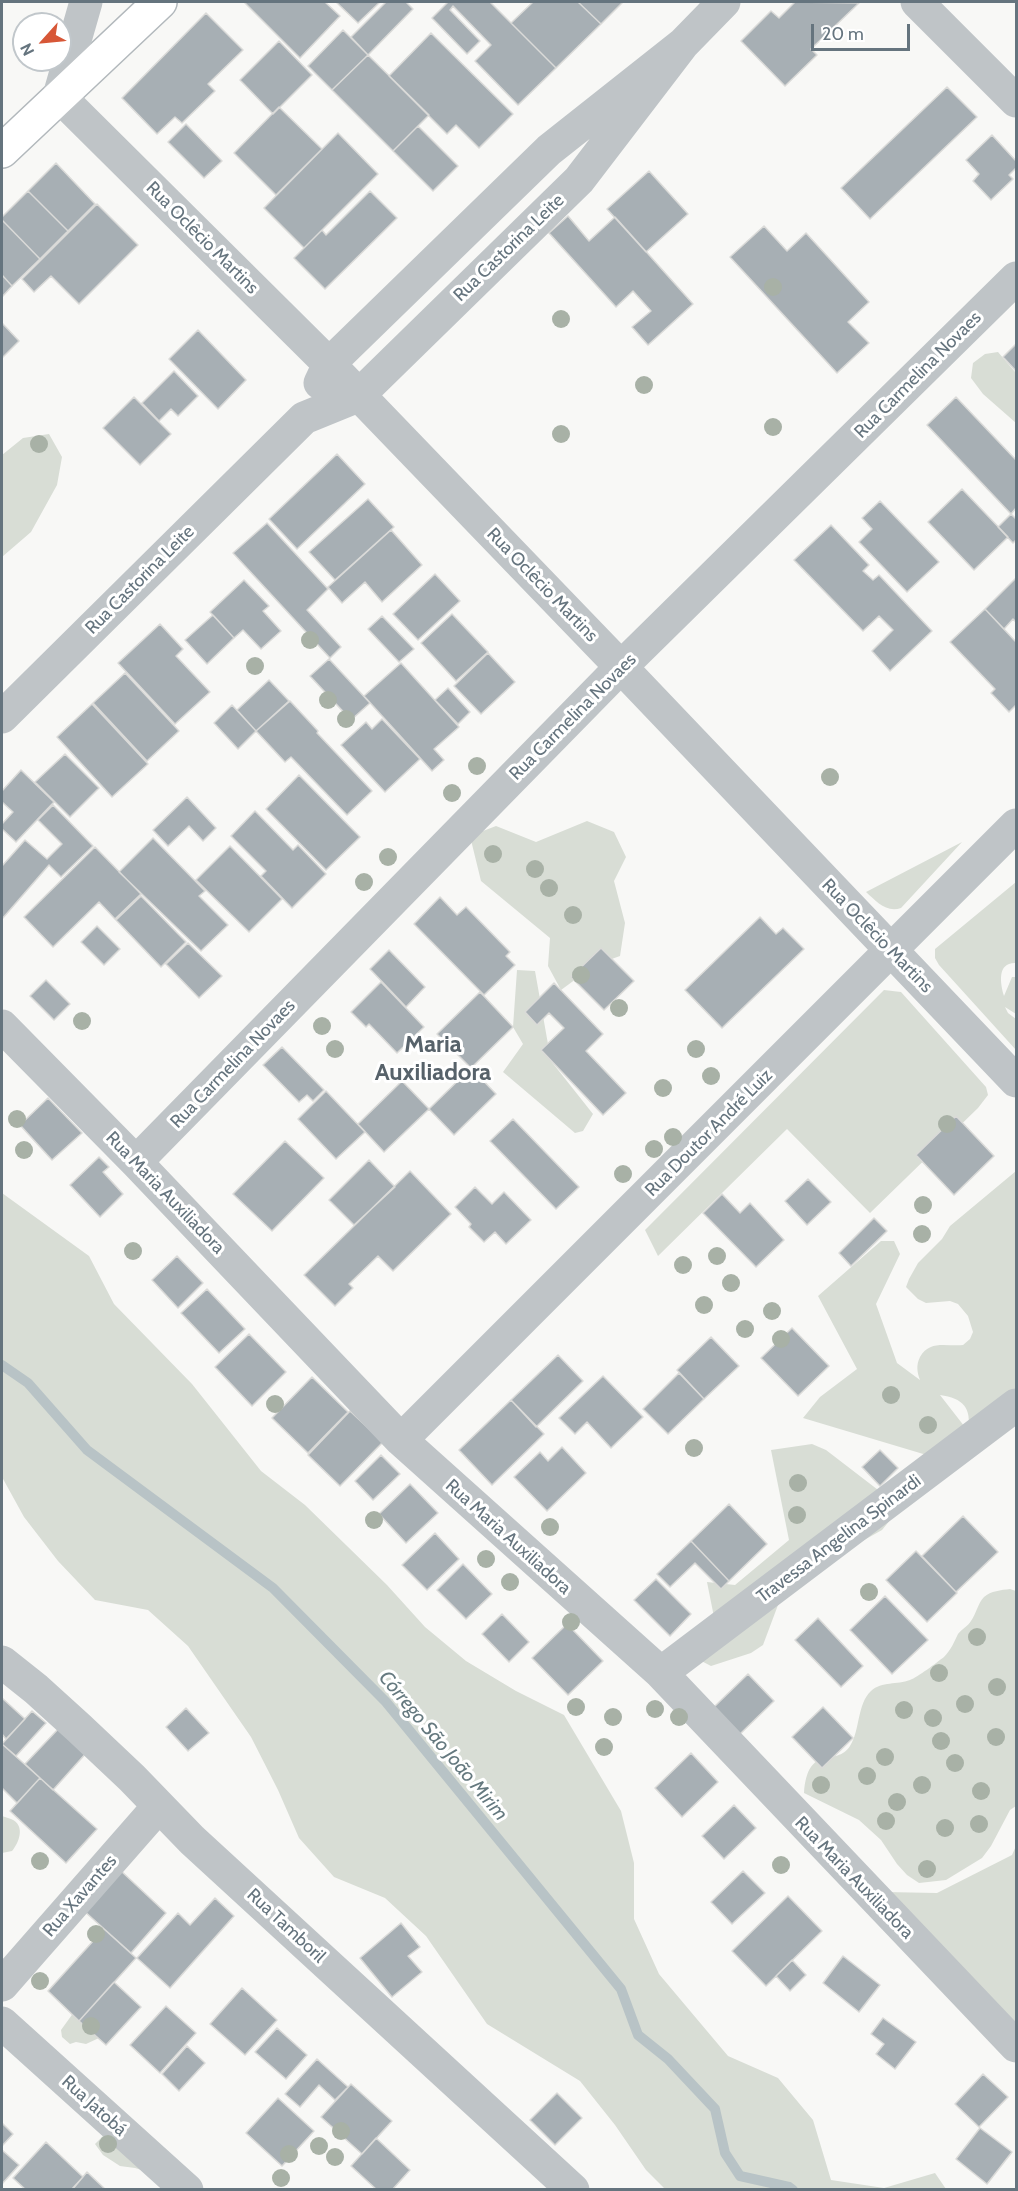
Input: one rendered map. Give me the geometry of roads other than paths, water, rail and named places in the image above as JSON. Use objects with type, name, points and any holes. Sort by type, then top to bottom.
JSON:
[{"type":"main road","points":[[2,151],[160,2]]},
{"type":"street","points":[[59,96],[87,2]]},
{"type":"street","name":"Rua Castorina Leite","points":[[304,418],[358,396],[579,180],[683,44],[724,2]]},
{"type":"street","points":[[917,2],[1017,101]]},
{"type":"street","name":"Rua Castorina Leite","points":[[2,717],[304,418],[329,364],[549,150],[683,44]]},
{"type":"street","name":"Rua Oclêcio Martins","points":[[59,96],[329,364],[1017,1081]]},
{"type":"street","name":"Rua Carmelina Novaes","points":[[136,1162],[621,667],[1017,278]]},
{"type":"street","name":"Rua Doutor André Luiz","points":[[401,1440],[1017,825]]},
{"type":"street","name":"Rua Maria Auxiliadora","points":[[2,1026],[136,1162],[401,1440],[661,1673],[1017,2046]]},
{"type":"street","name":"Travessa Angelina Spinardi","points":[[661,1673],[1017,1405]]},
{"type":"street","name":"Rua Tamboril","points":[[2,1662],[79,1728],[192,1840],[573,2190]]},
{"type":"street","name":"Rua Xavantes","points":[[2,1985],[158,1807]]},
{"type":"street","name":"Rua Jatobá","points":[[2,2023],[187,2190]]},
{"type":"waterway","name":"Córrego São João Mirim","points":[[2,1365],[28,1383],[87,1450],[273,1588],[386,1702],[621,1989],[638,2035],[668,2059],[715,2109],[725,2153],[740,2176],[789,2187],[793,2190]]},
{"type":"district","name":"Maria Auxiliadora","points":[[433,1059]]}]
